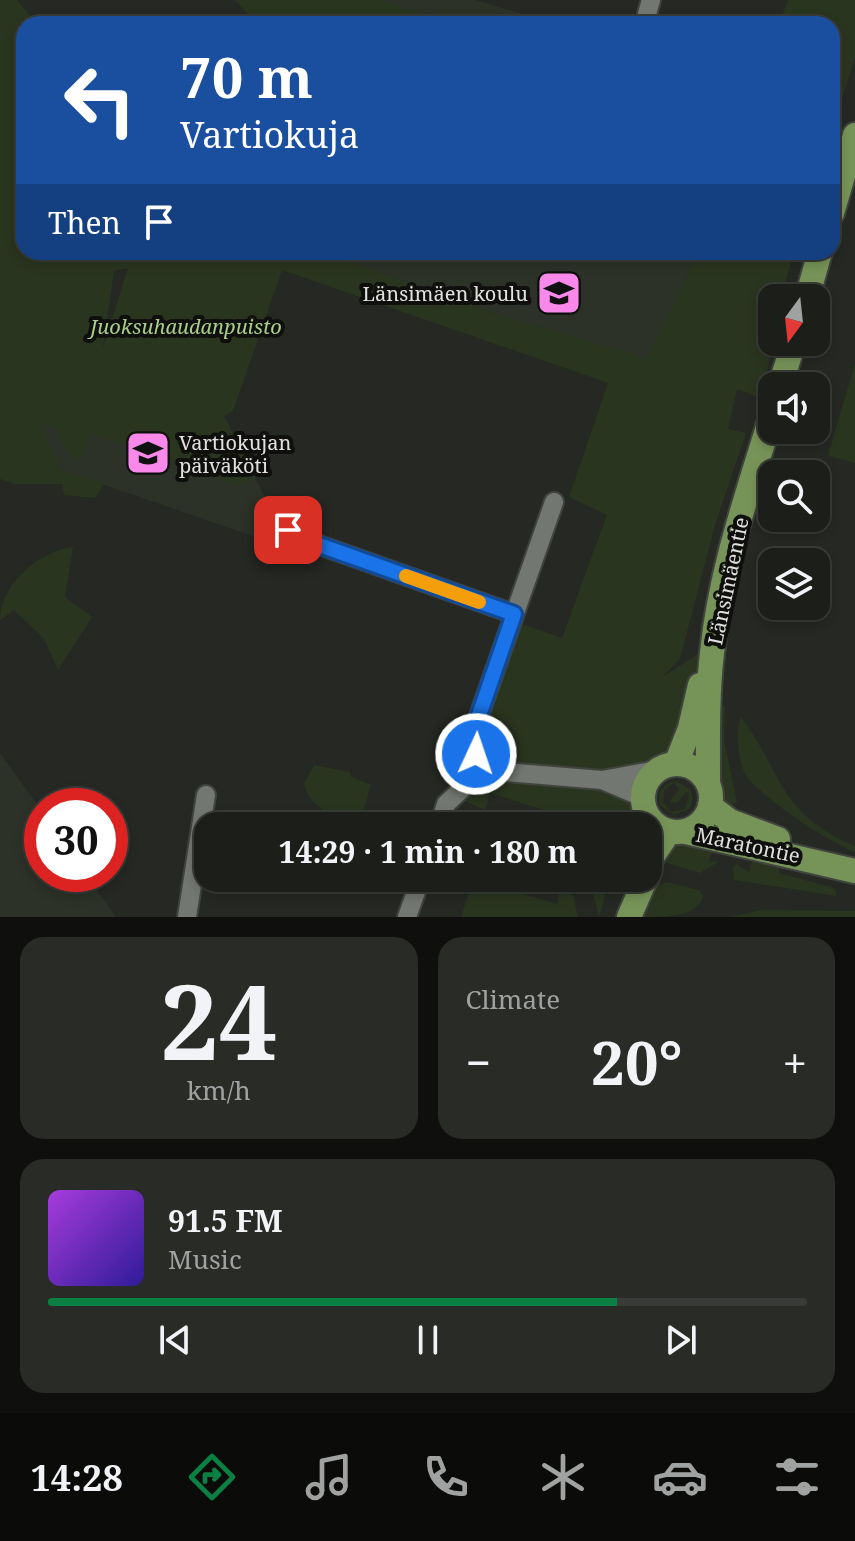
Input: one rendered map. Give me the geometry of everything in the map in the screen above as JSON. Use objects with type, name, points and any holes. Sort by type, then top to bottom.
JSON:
[{"type":"main road","points":[[840,186],[855,135]]},
{"type":"main road","points":[[811,284],[818,260]]},
{"type":"main road","name":"Länsimäentie","points":[[709,794],[711,656],[730,555],[763,444]]},
{"type":"main road","name":"Länsimäentie","points":[[666,767],[711,656]]},
{"type":"main road","points":[[644,812],[646,782],[666,767],[694,768],[709,794],[699,825],[677,832],[662,847]]},
{"type":"main road","name":"Maratontie","points":[[709,794],[730,821],[798,846],[810,858]]},
{"type":"main road","points":[[662,828],[677,832]]},
{"type":"main road","name":"Maratontie","points":[[677,832],[781,855],[810,858],[855,871]]},
{"type":"main road","points":[[629,917],[638,892]]},
{"type":"street","points":[[482,770],[474,744],[476,724],[554,502]]},
{"type":"street","points":[[288,530],[308,541],[514,614]]},
{"type":"street","points":[[443,812],[446,804],[482,770],[602,780],[666,767]]},
{"type":"street","points":[[602,780],[643,812]]},
{"type":"street","points":[[187,917],[206,795]]},
{"type":"street","points":[[407,917],[416,892]]},
{"type":"shaded area","points":[[328,0],[476,0],[529,16],[323,16]]},
{"type":"shaded area","name":"Länsimäen koulu","points":[[344,260],[695,260],[647,359],[496,314]]},
{"type":"shaded area","name":"Vartiokujan päiväköti","points":[[224,416],[273,513],[264,540],[61,470],[37,424]]},
{"type":"shaded area","points":[[0,753],[25,788],[24,892],[99,892],[116,917],[0,917]]},
{"type":"green space","name":"Juoksuhaudanpuisto","points":[[0,0],[17,0],[31,16],[16,16],[16,260],[344,260],[496,314],[647,358],[695,260],[792,260],[785,284],[758,284],[758,356],[770,356],[766,372],[758,372],[758,397],[737,389],[728,429],[746,433],[715,525],[680,659],[662,677],[700,653],[683,730],[669,756],[612,772],[504,761],[488,752],[481,735],[518,627],[525,625],[562,638],[607,515],[569,497],[608,383],[282,270],[233,411],[224,416],[251,469],[249,480],[240,486],[90,433],[80,460],[64,447],[59,428],[39,424],[61,470],[104,484],[95,498],[64,495],[62,484],[14,484],[0,479]],"holes":[[[128,268],[103,348],[114,271]]]},
{"type":"green space","points":[[235,0],[381,0],[425,14],[424,16],[250,16]]},
{"type":"green space","points":[[788,0],[855,0],[855,57],[840,105],[840,16],[782,16]]},
{"type":"green space","points":[[855,364],[855,463],[828,455]]},
{"type":"green space","points":[[73,547],[65,597],[92,617],[58,670],[44,639],[14,610],[0,620],[7,594],[24,572],[47,555]]},
{"type":"green space","points":[[717,704],[725,707],[724,740],[737,803],[723,805],[714,728]]},
{"type":"green space","points":[[741,717],[796,806],[830,833],[855,846],[855,852],[797,819],[767,797],[747,777],[738,747]]},
{"type":"green space","points":[[314,765],[350,772],[351,777],[371,785],[363,812],[329,812],[310,798],[304,784]]},
{"type":"green space","points":[[504,778],[605,790],[628,798],[636,812],[550,812],[490,793],[485,810],[462,798],[479,784]]},
{"type":"green space","points":[[676,781],[690,789],[693,799],[689,809],[674,815],[660,805],[659,796],[662,789]],"holes":[[[674,783],[679,789],[671,803],[678,802],[686,792],[689,794],[685,809],[671,812],[663,802],[664,790]]]},
{"type":"green space","points":[[680,840],[714,845],[709,862],[720,861],[700,873],[662,862],[662,853],[669,844]]},
{"type":"green space","points":[[754,855],[780,864],[779,873],[834,888],[837,896],[734,880],[733,867],[736,864],[749,872]]},
{"type":"green space","points":[[666,882],[699,890],[703,897],[700,904],[687,912],[643,917],[650,892],[662,892],[662,885]]},
{"type":"green space","points":[[469,892],[517,892],[557,904],[559,892],[572,892],[578,917],[461,917]]},
{"type":"green space","points":[[593,892],[606,892],[599,917]]},
{"type":"green space","points":[[763,910],[855,911],[855,917],[730,917]]},
{"type":"slow traffic","points":[[406,576],[479,602]]},
{"type":"place","name":"Länsimäen koulu","points":[[559,293]]},
{"type":"place","name":"Vartiokujan päiväköti","points":[[148,453]]},
{"type":"route","points":[[288,530],[308,541],[514,614],[476,724],[476,754]]}]
